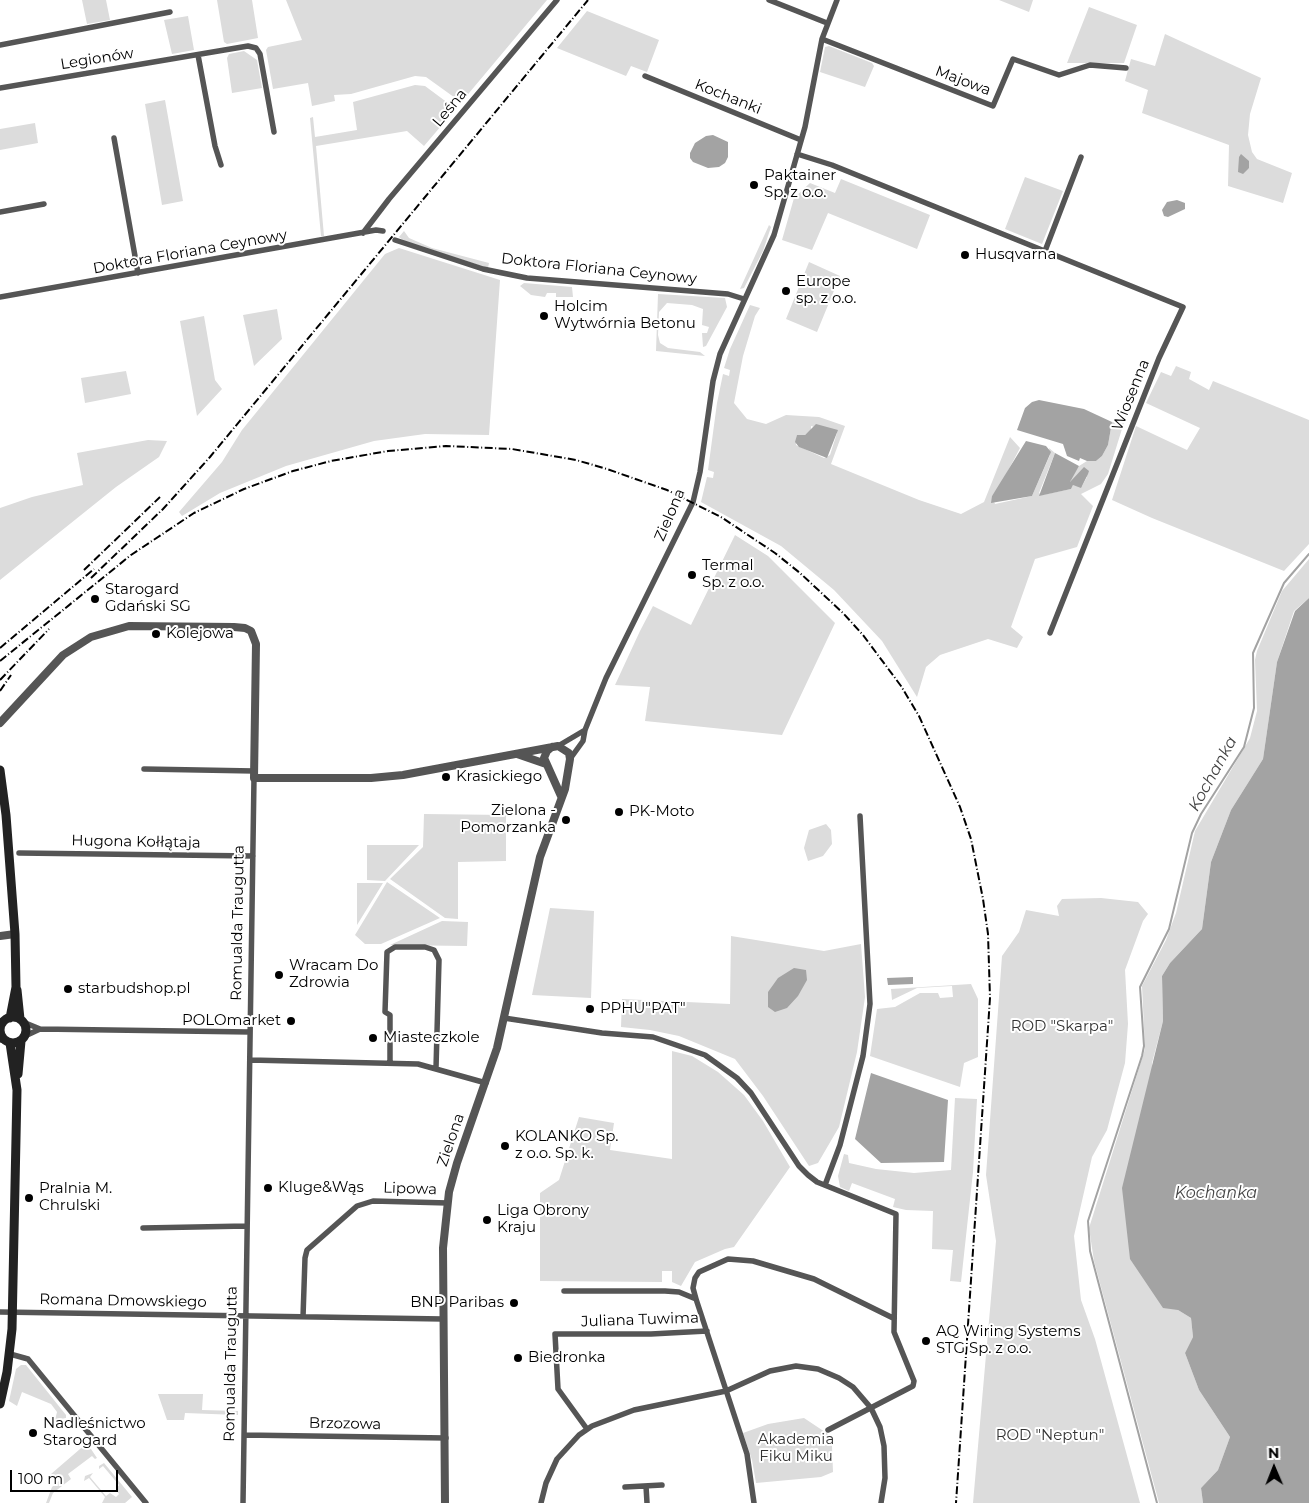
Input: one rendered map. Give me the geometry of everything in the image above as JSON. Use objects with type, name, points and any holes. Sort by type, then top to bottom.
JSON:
[{"type":"main road","points":[[0,770],[6,815],[15,934],[16,987],[10,1018],[1,1027],[1,1034],[5,1041],[16,1081]]},
{"type":"main road","points":[[0,1403],[10,1354],[16,1081],[26,1028],[22,1020],[16,987]]},
{"type":"main road","points":[[10,1018],[22,1020]]},
{"type":"main road","points":[[5,1041],[23,1038]]},
{"type":"street","name":"Leśna","points":[[363,233],[388,199],[557,0]]},
{"type":"street","points":[[769,0],[827,23]]},
{"type":"street","points":[[744,299],[770,249],[801,140],[822,39],[837,0]]},
{"type":"street","name":"Legionów","points":[[0,45],[170,12]]},
{"type":"street","name":"Majowa","points":[[822,39],[993,106],[1013,59],[1059,75],[1090,65],[1126,68]]},
{"type":"street","name":"Legionów","points":[[0,88],[248,46],[256,48],[260,54],[274,132]]},
{"type":"street","points":[[198,55],[214,146],[221,165]]},
{"type":"street","name":"Kochanki","points":[[645,76],[801,140]]},
{"type":"street","points":[[114,138],[138,273]]},
{"type":"street","name":"Wiosenna","points":[[797,154],[826,162],[1183,307],[1159,358],[1050,633]]},
{"type":"street","points":[[1045,251],[1081,156]]},
{"type":"street","points":[[0,212],[44,204]]},
{"type":"street","name":"Doktora Floriana Ceynowy","points":[[0,297],[383,231]]},
{"type":"street","name":"Doktora Floriana Ceynowy","points":[[395,240],[483,269],[526,278],[728,294],[744,299]]},
{"type":"street","name":"Zielona","points":[[445,1503],[443,1248],[448,1203],[457,1163],[486,1083],[504,1018],[540,857],[565,789],[570,762],[583,741],[585,730],[610,670],[693,502],[701,463],[713,381],[727,335],[744,299]]},
{"type":"street","name":"Romualda Traugutta","points":[[0,723],[63,655],[91,637],[106,631],[129,626],[234,627],[245,628],[251,631],[256,644],[243,1503]]},
{"type":"street","points":[[561,796],[544,758],[547,751],[585,730]]},
{"type":"street","points":[[144,769],[254,775],[371,778],[403,776],[555,746],[569,752],[570,762],[564,770],[556,772],[547,766],[517,754]]},
{"type":"street","points":[[825,1185],[840,1145],[863,1056],[870,1004],[860,816]]},
{"type":"street","name":"Hugona Kołłątaja","points":[[19,853],[253,856]]},
{"type":"street","points":[[0,936],[15,934]]},
{"type":"street","points":[[390,1063],[390,1015],[385,1012],[387,952],[395,947],[425,948],[434,950],[439,960],[436,1068]]},
{"type":"street","points":[[504,1018],[602,1033],[652,1037],[705,1055],[737,1078],[751,1093],[799,1166],[808,1175],[825,1185],[896,1214],[894,1332],[914,1380],[913,1386],[828,1430]]},
{"type":"street","points":[[22,1020],[40,1029],[250,1032]]},
{"type":"street","points":[[23,1038],[40,1029]]},
{"type":"street","points":[[250,1060],[418,1064],[486,1083]]},
{"type":"street","name":"Lipowa","points":[[303,1317],[305,1258],[307,1250],[356,1206],[373,1201],[448,1203]]},
{"type":"street","points":[[143,1228],[247,1226]]},
{"type":"street","name":"Juliana Tuwima","points":[[587,1429],[558,1389],[555,1334],[651,1334],[707,1331],[696,1300],[694,1283],[700,1272],[724,1260],[738,1258],[814,1279],[893,1318]]},
{"type":"street","points":[[564,1291],[665,1291],[689,1295],[696,1300]]},
{"type":"street","name":"Romana Dmowskiego","points":[[0,1312],[443,1319]]},
{"type":"street","points":[[707,1331],[749,1466],[754,1503]]},
{"type":"street","points":[[10,1354],[28,1359],[146,1503]]},
{"type":"street","points":[[541,1503],[546,1483],[557,1459],[587,1429],[606,1419],[634,1410],[726,1391],[779,1368],[805,1366],[839,1378],[853,1388],[871,1408],[880,1427],[884,1446],[885,1478],[881,1503]]},
{"type":"street","name":"Brzozowa","points":[[244,1435],[443,1438]]},
{"type":"street","points":[[625,1487],[662,1485]]},
{"type":"street","points":[[646,1486],[647,1503]]},
{"type":"green space","points":[[82,0],[106,0],[110,20],[87,24]]},
{"type":"green space","points":[[217,0],[252,0],[258,38],[227,44],[224,42]]},
{"type":"green space","points":[[286,0],[547,0],[464,99],[458,100],[426,77],[415,76],[351,94],[334,95],[335,101],[312,106],[308,83],[273,89],[266,50],[268,47],[302,40]]},
{"type":"green space","points":[[999,0],[1033,0],[1029,12]]},
{"type":"green space","points":[[1089,7],[1137,25],[1124,63],[1067,63]]},
{"type":"green space","points":[[587,11],[659,40],[647,72],[631,66],[626,76],[557,48]]},
{"type":"green space","points":[[188,16],[194,50],[172,54],[164,20]]},
{"type":"green space","points":[[1165,34],[1261,78],[1250,114],[1248,135],[1252,152],[1257,159],[1292,173],[1283,203],[1228,186],[1229,145],[1142,113],[1148,90],[1125,81],[1131,59],[1155,66]]},
{"type":"green space","points":[[829,46],[872,63],[874,66],[865,87],[820,72],[825,47]]},
{"type":"green space","points":[[244,51],[257,60],[262,88],[232,93],[227,58],[229,54]]},
{"type":"green space","points":[[415,85],[425,86],[452,106],[453,112],[424,146],[407,131],[316,146],[324,236],[321,236],[310,118],[313,117],[315,137],[357,130],[353,102]]},
{"type":"green space","points":[[165,100],[183,201],[162,205],[145,104]]},
{"type":"green space","points":[[35,123],[38,143],[0,150],[0,129]]},
{"type":"green space","points":[[1025,177],[1063,191],[1042,244],[1005,229]]},
{"type":"green space","points":[[841,179],[930,215],[917,249],[828,213],[812,250],[782,240],[794,198],[810,183],[835,193]]},
{"type":"green space","points":[[769,225],[771,227],[763,251],[744,288],[740,289]]},
{"type":"green space","points":[[404,231],[409,238],[432,248],[489,263],[488,268],[404,241],[399,237]]},
{"type":"green space","points":[[399,248],[500,280],[489,435],[425,434],[374,441],[286,466],[220,493],[182,516],[179,512],[222,462],[242,430],[385,254]]},
{"type":"green space","points":[[809,262],[840,276],[817,332],[786,319]]},
{"type":"green space","points":[[524,283],[572,287],[573,297],[556,297],[556,293],[547,293],[545,297],[531,295],[520,286]]},
{"type":"green space","points":[[658,294],[725,298],[727,307],[706,346],[703,347],[702,333],[707,333],[709,327],[702,325],[703,309],[692,305],[667,303],[659,312],[658,335],[660,343],[668,348],[700,352],[705,356],[656,351]]},
{"type":"green space","points":[[750,305],[760,308],[755,316],[743,356],[734,403],[747,419],[766,424],[786,415],[819,417],[845,426],[831,464],[919,500],[961,514],[984,502],[1010,437],[1020,448],[1001,484],[992,496],[995,504],[1032,496],[1050,455],[1049,448],[1055,453],[1039,493],[1042,495],[1071,489],[1073,485],[1082,486],[1087,477],[1081,471],[1071,482],[1071,478],[1079,466],[1087,461],[1096,461],[1102,456],[1108,445],[1112,422],[1126,416],[1108,474],[1101,484],[1081,494],[1093,506],[1077,547],[1035,559],[1011,627],[1023,637],[1017,648],[988,639],[940,655],[926,667],[917,697],[882,641],[834,590],[781,546],[701,502],[707,477],[713,478],[714,472],[708,470],[723,374],[729,376],[730,370],[724,368],[730,349]],"holes":[[[811,426],[837,433],[830,455],[824,458],[796,445],[797,435],[805,435],[811,430]]]},
{"type":"green space","points":[[277,309],[282,339],[254,366],[243,315]]},
{"type":"green space","points":[[204,316],[215,380],[222,389],[197,416],[180,321]]},
{"type":"green space","points":[[1176,366],[1191,372],[1189,379],[1209,390],[1213,381],[1309,420],[1309,544],[1284,571],[1112,500],[1136,426],[1187,450],[1200,428],[1146,403],[1161,372],[1171,376]]},
{"type":"green space","points":[[126,371],[131,394],[85,403],[81,378]]},
{"type":"green space","points":[[148,440],[167,441],[159,457],[116,487],[0,580],[0,508],[32,497],[83,485],[77,453]]},
{"type":"green space","points":[[735,535],[768,556],[835,623],[782,735],[645,721],[650,687],[615,685],[640,631],[653,606],[691,625]]},
{"type":"green space","points":[[1309,559],[1309,598],[1294,611],[1277,662],[1263,759],[1231,810],[1211,862],[1202,929],[1170,963],[1162,976],[1163,1021],[1152,1063],[1178,1310],[1191,1318],[1193,1337],[1185,1353],[1199,1390],[1230,1437],[1218,1470],[1201,1488],[1203,1503],[1159,1503],[1094,1261],[1089,1228],[1145,1049],[1142,986],[1166,940],[1176,913],[1195,831],[1250,738],[1257,711],[1255,660],[1257,651],[1282,591]]},
{"type":"green space","points":[[424,814],[506,815],[506,861],[458,862],[458,919],[445,918],[390,879],[423,847]]},
{"type":"green space","points":[[826,824],[831,830],[832,844],[823,856],[808,861],[804,848],[809,830]]},
{"type":"green space","points":[[367,845],[419,845],[385,881],[367,880]]},
{"type":"green space","points":[[387,882],[440,918],[381,944],[365,944],[355,935]]},
{"type":"green space","points":[[357,883],[383,883],[357,925]]},
{"type":"green space","name":"ROD \"Skarpa\"","points":[[1101,898],[1138,902],[1148,914],[1143,921],[1125,970],[1128,1024],[1125,1063],[1107,1130],[1092,1157],[1074,1236],[1081,1300],[1095,1339],[1140,1503],[973,1503],[996,1241],[986,1175],[1002,956],[1019,932],[1026,910],[1059,916],[1057,906],[1062,899]]},
{"type":"green space","points":[[550,908],[594,911],[591,998],[532,995]]},
{"type":"green space","points":[[442,921],[468,922],[467,946],[390,945]]},
{"type":"green space","points":[[731,936],[824,951],[861,944],[865,997],[857,1052],[839,1127],[818,1163],[809,1166],[763,1096],[735,1059],[679,1036],[621,1027],[622,999],[730,1004]]},
{"type":"green space","points":[[971,984],[978,999],[978,1057],[964,1063],[960,1087],[870,1056],[877,1009],[895,1007],[920,993],[938,993],[940,998],[953,997],[952,986],[917,988],[892,1000],[891,989]]},
{"type":"green space","points":[[672,1051],[692,1056],[718,1072],[744,1095],[763,1121],[790,1167],[734,1247],[695,1262],[681,1286],[672,1282],[672,1271],[662,1271],[662,1282],[540,1281],[540,1193],[559,1180],[579,1117],[614,1123],[610,1150],[672,1159]]},
{"type":"green space","points":[[955,1098],[977,1099],[973,1172],[961,1282],[950,1281],[953,1250],[932,1249],[933,1211],[906,1210],[893,1207],[895,1199],[852,1183],[849,1191],[840,1187],[838,1176],[844,1154],[848,1155],[849,1163],[876,1169],[914,1173],[951,1170]]},
{"type":"green space","points":[[21,1365],[26,1365],[66,1415],[66,1418],[55,1420],[57,1412],[51,1404],[22,1392],[17,1406],[9,1401],[16,1369]]},
{"type":"green space","points":[[158,1394],[203,1394],[202,1410],[238,1411],[238,1415],[185,1413],[184,1420],[167,1420]]},
{"type":"green space","name":"Akademia Fiku Miku","points":[[804,1418],[828,1434],[832,1446],[833,1472],[821,1477],[756,1483],[752,1460],[743,1433],[768,1424]]},
{"type":"green space","points":[[87,1443],[97,1458],[95,1459],[92,1456],[68,1474],[71,1479],[53,1493],[49,1503],[46,1503],[52,1487],[62,1478],[51,1474]]},
{"type":"green space","points":[[104,1463],[132,1497],[125,1503],[102,1503],[105,1497],[89,1478],[84,1481],[85,1476],[93,1473],[90,1477],[106,1496],[110,1493],[116,1497],[119,1494],[116,1490],[119,1485],[103,1466],[99,1469],[99,1466]]},
{"type":"water","points":[[713,135],[728,142],[728,157],[725,163],[719,167],[708,168],[693,162],[690,158],[690,153],[695,143],[706,136]]},
{"type":"water","points":[[1241,154],[1249,161],[1249,168],[1243,174],[1238,172]]},
{"type":"water","points":[[1177,200],[1185,203],[1185,209],[1168,217],[1164,216],[1162,210],[1167,202]]},
{"type":"water","points":[[1039,400],[1084,409],[1112,422],[1108,445],[1102,456],[1096,461],[1087,461],[1080,458],[1079,461],[1067,456],[1063,444],[1017,430],[1025,408],[1032,402]]},
{"type":"water","points":[[816,424],[838,430],[827,458],[799,447],[795,442],[797,435],[805,435]]},
{"type":"water","points":[[1026,441],[1046,446],[1051,452],[1032,496],[991,503],[992,496]]},
{"type":"water","points":[[1055,453],[1079,466],[1070,482],[1084,467],[1089,471],[1088,474],[1081,488],[1073,485],[1071,489],[1039,496]]},
{"type":"water","name":"Kochanka","points":[[1309,598],[1309,1503],[1203,1503],[1201,1488],[1218,1470],[1230,1437],[1199,1390],[1185,1353],[1193,1337],[1191,1318],[1178,1310],[1163,1308],[1130,1259],[1122,1188],[1163,1021],[1162,976],[1170,963],[1202,929],[1211,862],[1231,810],[1263,759],[1277,662],[1295,611]]},
{"type":"water","points":[[794,968],[806,970],[807,980],[798,996],[787,1008],[775,1012],[768,1007],[768,992],[778,978]]},
{"type":"water","points":[[913,977],[913,984],[888,985],[887,978]]},
{"type":"water","points":[[871,1073],[948,1100],[944,1162],[881,1163],[855,1139]]},
{"type":"waterway","name":"Kochanka","points":[[1157,1503],[1090,1251],[1088,1221],[1142,1056],[1144,1046],[1140,987],[1169,929],[1192,833],[1201,814],[1244,747],[1254,708],[1253,653],[1284,583],[1309,554]]},
{"type":"railway","points":[[91,578],[163,509],[210,457],[588,0]]},
{"type":"railway","points":[[0,661],[131,555],[194,513],[244,489],[293,471],[331,461],[388,451],[446,446],[512,449],[576,460],[607,469],[667,490],[721,517],[775,553],[800,573],[843,613],[863,635],[901,686],[919,716],[960,807],[971,839],[983,899],[988,934],[990,998],[956,1503]]},
{"type":"railway","points":[[84,570],[160,497]]},
{"type":"railway","points":[[0,648],[94,569]]},
{"type":"railway","points":[[0,680],[49,629]]},
{"type":"railway","points":[[0,691],[11,675]]},
{"type":"place","name":"Paktainer Sp. z o.o.","points":[[754,185]]},
{"type":"place","name":"Husqvarna","points":[[965,255]]},
{"type":"place","name":"Europe sp. z o.o.","points":[[786,291]]},
{"type":"place","name":"Holcim Wytwórnia Betonu","points":[[544,316]]},
{"type":"place","name":"Termal Sp. z o.o.","points":[[692,575]]},
{"type":"place","name":"Starogard Gdański SG","points":[[95,599]]},
{"type":"place","name":"Kolejowa","points":[[156,634]]},
{"type":"place","name":"Krasickiego","points":[[446,777]]},
{"type":"place","name":"PK-Moto","points":[[619,812]]},
{"type":"place","name":"Zielona - Pomorzanka","points":[[566,820]]},
{"type":"place","name":"Wracam Do Zdrowia","points":[[279,975]]},
{"type":"place","name":"starbudshop.pl","points":[[68,989]]},
{"type":"place","name":"PPHU\"PAT\"","points":[[590,1009]]},
{"type":"place","name":"POLOmarket","points":[[291,1021]]},
{"type":"place","name":"Miasteczkole","points":[[373,1038]]},
{"type":"place","name":"KOLANKO Sp. z o.o. Sp. k.","points":[[505,1146]]},
{"type":"place","name":"Kluge&Wąs","points":[[268,1188]]},
{"type":"place","name":"Pralnia M. Chrulski","points":[[29,1198]]},
{"type":"place","name":"Liga Obrony Kraju","points":[[487,1220]]},
{"type":"place","name":"BNP Paribas","points":[[514,1303]]},
{"type":"place","name":"AQ Wiring Systems STG Sp. z o.o.","points":[[926,1341]]},
{"type":"place","name":"Biedronka","points":[[518,1358]]},
{"type":"place","name":"Nadleśnictwo Starogard","points":[[33,1433]]},
{"type":"park label","name":"ROD \"Neptun\"","points":[[1050,1436]]}]
